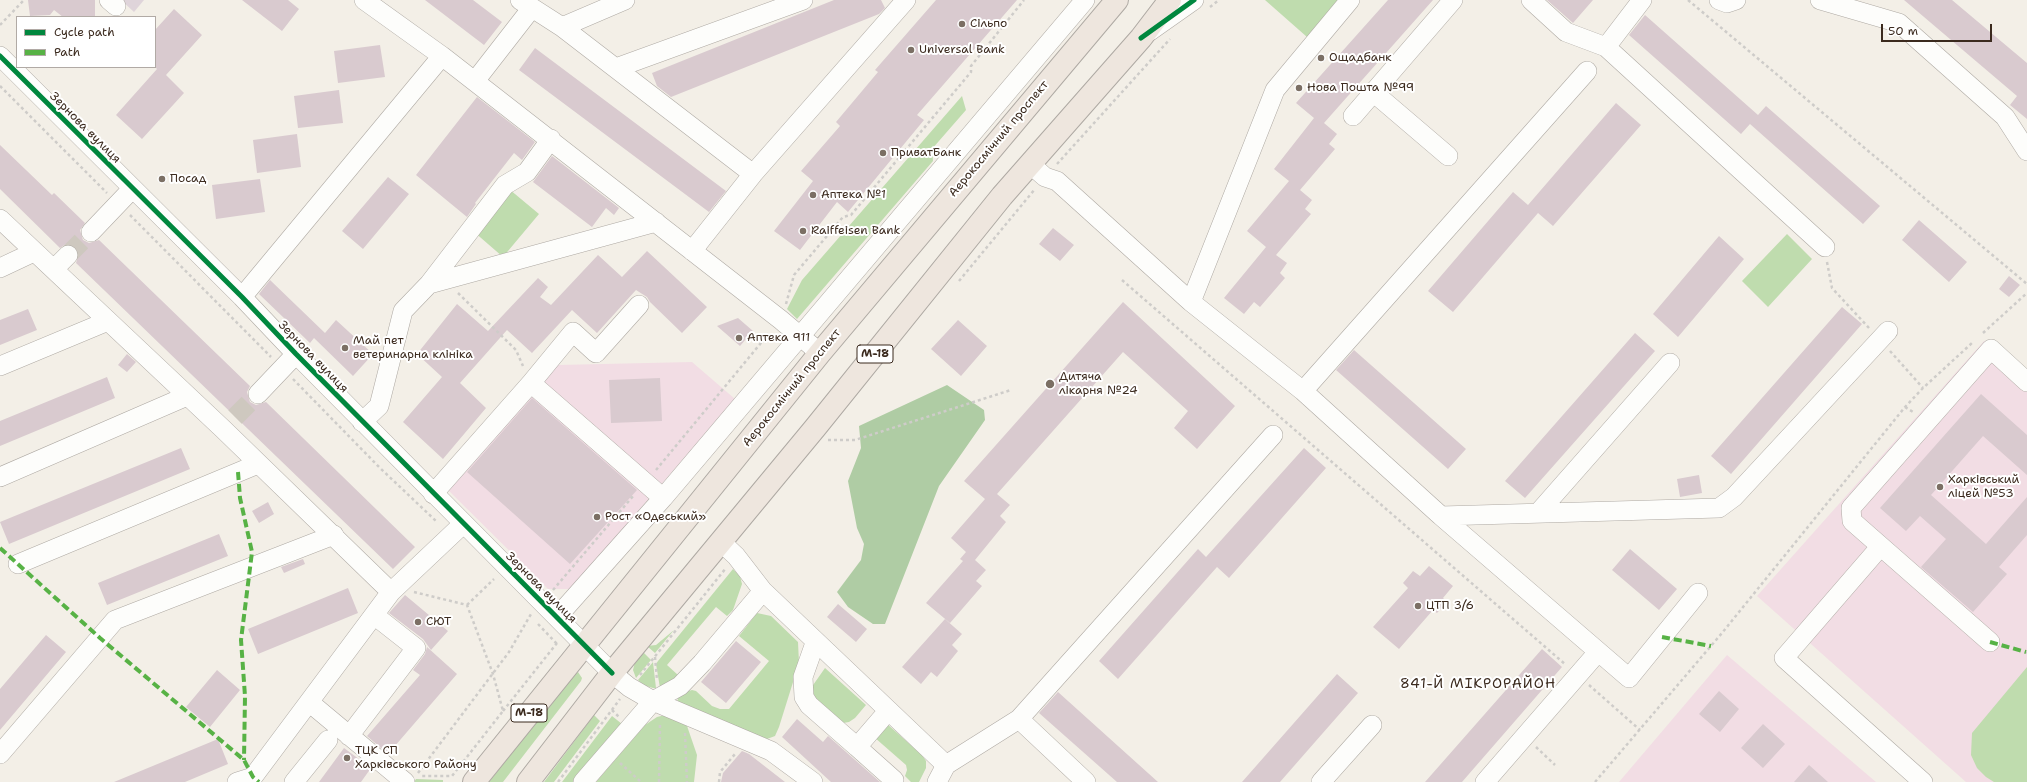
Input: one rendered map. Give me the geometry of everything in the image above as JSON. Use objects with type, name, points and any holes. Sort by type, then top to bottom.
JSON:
[{"type":"main road","name":"Аерокосмічний проспект","points":[[474,782],[820,353],[1117,0]]},
{"type":"main road","name":"М-18","points":[[528,782],[612,673],[720,541],[1037,170],[1170,0]]},
{"type":"street","points":[[364,0],[442,56],[551,139],[781,320],[820,353]]},
{"type":"street","points":[[562,26],[625,0]]},
{"type":"street","points":[[616,68],[804,0]]},
{"type":"street","points":[[692,251],[753,174],[906,0]]},
{"type":"street","points":[[563,623],[582,589],[663,498],[1085,0]]},
{"type":"street","points":[[1191,302],[1275,90],[1350,0]]},
{"type":"street","points":[[1353,116],[1454,0]]},
{"type":"street","points":[[1531,0],[1566,32],[1606,46],[1825,247]]},
{"type":"street","points":[[1606,46],[1642,0]]},
{"type":"street","points":[[1719,0],[1727,3],[1736,0]]},
{"type":"street","points":[[1820,0],[1899,23],[2005,117],[2027,151]]},
{"type":"street","points":[[475,81],[526,4],[562,26],[753,174]]},
{"type":"street","points":[[1141,38],[1201,4]]},
{"type":"street","name":"Зернова вулиця","points":[[0,56],[242,297],[462,524],[612,673],[630,688],[653,701],[771,752],[813,782]]},
{"type":"street","points":[[242,297],[442,56]]},
{"type":"street","points":[[1303,390],[1587,71]]},
{"type":"street","points":[[1373,92],[1448,156]]},
{"type":"street","points":[[362,422],[379,406],[403,311],[437,282],[505,185],[527,172],[551,139]]},
{"type":"street","points":[[1037,170],[1057,181],[1191,302],[1303,390],[1441,516],[1628,678],[1698,593]]},
{"type":"street","points":[[91,232],[132,189]]},
{"type":"street","points":[[0,218],[187,396],[229,423],[258,464],[394,589]]},
{"type":"street","points":[[437,282],[656,222]]},
{"type":"street","points":[[0,268],[34,252]]},
{"type":"street","points":[[54,269],[68,256]]},
{"type":"street","points":[[433,494],[531,383],[573,332],[596,353],[639,305]]},
{"type":"street","points":[[0,366],[108,321]]},
{"type":"street","points":[[1441,516],[1719,508],[1734,497],[1884,336]]},
{"type":"street","points":[[1990,642],[1852,521],[1851,508],[1991,349],[2027,382]]},
{"type":"street","points":[[258,394],[296,354]]},
{"type":"street","points":[[1538,513],[1670,363]]},
{"type":"street","points":[[531,383],[663,498]]},
{"type":"street","points":[[0,477],[187,396]]},
{"type":"street","points":[[937,782],[946,765],[1019,719],[1273,436]]},
{"type":"street","points":[[18,564],[258,464]]},
{"type":"street","points":[[237,782],[253,776],[394,589],[462,524]]},
{"type":"street","points":[[0,754],[115,620],[334,535]]},
{"type":"street","points":[[720,541],[736,556],[763,591],[815,643],[946,765]]},
{"type":"street","points":[[1880,547],[1784,658],[1923,782]]},
{"type":"street","points":[[582,782],[653,701],[680,686],[702,663],[763,591]]},
{"type":"street","points":[[350,736],[416,648],[374,615]]},
{"type":"street","points":[[815,643],[803,677],[804,697],[809,705],[894,780]]},
{"type":"street","points":[[1485,782],[1598,652]]},
{"type":"street","points":[[309,702],[405,782]]},
{"type":"street","points":[[857,747],[888,711]]},
{"type":"street","points":[[1019,719],[1086,782]]},
{"type":"street","points":[[1321,782],[1372,724]]},
{"type":"street","points":[[294,782],[328,740]]},
{"type":"path","points":[[0,25],[24,0]]},
{"type":"path","points":[[563,623],[503,711],[452,776],[415,776],[509,652],[530,616],[541,602],[646,482],[781,320],[794,275],[843,217],[851,215],[970,72],[971,66],[1024,0]]},
{"type":"path","points":[[1201,4],[1219,0]]},
{"type":"path","points":[[1688,0],[2027,284]]},
{"type":"path","points":[[1032,193],[1037,170],[1174,35]]},
{"type":"path","points":[[1825,247],[1832,288],[1884,336],[1923,388]]},
{"type":"path","points":[[1122,280],[1640,730]]},
{"type":"path","points":[[437,282],[516,350],[531,383]]},
{"type":"path","points":[[1981,335],[2027,293]]},
{"type":"path","points":[[1595,782],[1719,638],[1905,407],[1923,388],[1975,341]]},
{"type":"path","points":[[828,440],[855,440],[1011,390]]},
{"type":"path","points":[[567,574],[582,589]]},
{"type":"path","points":[[467,606],[494,579]]},
{"type":"path","points":[[394,589],[467,606]]},
{"type":"path","points":[[467,606],[493,674],[503,711]]},
{"type":"path","points":[[684,714],[687,782]]},
{"type":"path","points":[[659,782],[660,720]]},
{"type":"path","points":[[719,782],[720,772],[746,741]]},
{"type":"path","points":[[1535,746],[1555,765]]},
{"type":"path","points":[[618,762],[641,782]]},
{"type":"shaded area","points":[[121,0],[144,0],[134,12]]},
{"type":"shaded area","name":"Харківський ліцей №53","points":[[1984,341],[2027,379],[2027,782],[1966,782],[1757,596]]},
{"type":"shaded area","points":[[692,362],[735,399],[571,589],[548,589],[444,486],[558,365]]},
{"type":"shaded area","points":[[1727,655],[1876,782],[1619,782]]},
{"type":"green space","points":[[1265,0],[1339,0],[1307,37]]},
{"type":"green space","points":[[962,96],[966,110],[932,149],[933,161],[797,319],[787,309],[802,280]]},
{"type":"green space","points":[[509,189],[539,214],[503,257],[473,231]]},
{"type":"green space","points":[[1787,234],[1812,259],[1768,307],[1742,281]]},
{"type":"green space","points":[[947,385],[984,410],[985,420],[939,486],[885,624],[873,624],[848,607],[837,592],[861,560],[864,544],[857,528],[848,481],[861,448],[859,426]]},
{"type":"green space","points":[[733,569],[740,576],[742,584],[733,610],[727,616],[716,607],[667,665],[678,675],[668,685],[660,688],[656,664]]},
{"type":"green space","points":[[757,613],[771,616],[798,642],[799,663],[779,727],[775,736],[767,739],[677,703],[679,694],[692,690],[696,691],[712,706],[720,709],[729,709],[769,661],[739,636]]},
{"type":"green space","points":[[674,630],[655,653],[647,646],[656,645]]},
{"type":"green space","points":[[643,652],[651,660],[636,678],[633,670],[635,662]]},
{"type":"green space","points":[[653,662],[656,688],[643,685],[638,680]]},
{"type":"green space","points":[[2027,667],[2027,782],[1994,782],[1986,777],[1977,768],[1971,755],[1972,733]]},
{"type":"green space","points":[[825,668],[866,705],[855,718],[849,722],[843,723],[815,700],[811,688]]},
{"type":"green space","points":[[578,672],[582,678],[581,681],[503,782],[489,782],[572,675]]},
{"type":"green space","points":[[594,715],[600,721],[554,782],[544,782]]},
{"type":"green space","points":[[665,715],[686,723],[697,755],[694,782],[596,782],[645,725],[657,717]]},
{"type":"green space","points":[[612,716],[622,724],[574,782],[562,782]]},
{"type":"green space","points":[[886,723],[922,755],[926,761],[926,768],[919,782],[911,782],[905,776],[907,770],[906,765],[874,737]]},
{"type":"green space","points":[[416,779],[443,780],[443,782],[414,782]]},
{"type":"building","points":[[28,0],[95,0],[95,16],[62,16],[54,10],[50,15],[30,16]]},
{"type":"building","points":[[242,0],[288,0],[299,9],[282,31]]},
{"type":"building","points":[[425,0],[473,0],[502,22],[484,45]]},
{"type":"building","points":[[834,0],[881,0],[885,8],[879,14],[671,97],[657,86],[652,73]]},
{"type":"building","points":[[936,0],[1017,0],[917,115],[924,120],[848,212],[837,202],[800,250],[774,231],[813,181],[801,171],[840,126],[836,122],[878,72],[875,70]]},
{"type":"building","points":[[1388,0],[1433,0],[1324,123],[1337,134],[1329,144],[1335,149],[1300,190],[1312,200],[1305,209],[1311,214],[1276,255],[1287,263],[1280,273],[1285,278],[1260,307],[1254,302],[1244,314],[1224,298],[1266,247],[1247,231],[1289,181],[1274,169],[1314,118],[1296,103]]},
{"type":"building","points":[[1547,0],[1593,0],[1573,23]]},
{"type":"building","points":[[1904,0],[1952,0],[2027,63],[2027,119],[2010,105],[2017,96]]},
{"type":"building","points":[[174,9],[202,35],[166,75],[184,93],[142,139],[116,115],[157,69],[156,29]]},
{"type":"building","points":[[1645,15],[1758,115],[1766,106],[1880,206],[1863,224],[1750,124],[1741,134],[1629,35]]},
{"type":"building","points":[[380,45],[385,77],[338,83],[334,51]]},
{"type":"building","points":[[535,48],[726,191],[709,212],[519,70]]},
{"type":"building","points":[[339,90],[343,123],[298,128],[294,96]]},
{"type":"building","points":[[477,97],[535,142],[522,160],[514,153],[475,203],[476,204],[467,217],[416,175]]},
{"type":"building","points":[[1616,103],[1641,125],[1553,226],[1538,213],[1453,312],[1428,291],[1513,192],[1528,205]]},
{"type":"building","points":[[297,134],[301,167],[257,173],[253,140]]},
{"type":"building","points":[[0,145],[52,195],[54,193],[85,223],[80,230],[83,240],[89,243],[99,240],[250,386],[247,392],[250,402],[256,405],[266,402],[415,547],[393,569],[76,263],[79,253],[75,247],[66,244],[60,248],[0,189]]},
{"type":"building","points":[[552,156],[619,208],[614,215],[606,208],[592,227],[533,182]]},
{"type":"building","points":[[388,177],[409,194],[363,249],[342,231]]},
{"type":"building","points":[[260,179],[265,212],[216,219],[212,185]]},
{"type":"building","points":[[1919,220],[1967,262],[1949,282],[1902,240]]},
{"type":"building","points":[[1053,228],[1074,245],[1060,261],[1039,244]]},
{"type":"building","points":[[1719,236],[1744,259],[1678,337],[1653,314]]},
{"type":"building","points":[[647,251],[707,307],[682,333],[650,302],[647,297],[636,290],[597,333],[572,310],[532,353],[507,330],[460,383],[486,408],[443,459],[403,422],[442,377],[417,354],[457,304],[488,331],[538,278],[548,287],[540,297],[551,305],[598,255],[622,277]]},
{"type":"building","points":[[2009,276],[2020,285],[2009,297],[1999,289]]},
{"type":"building","points":[[270,280],[325,333],[336,320],[373,354],[353,376],[314,338],[310,343],[259,294]]},
{"type":"building","points":[[1123,302],[1235,406],[1197,449],[1174,428],[1188,411],[1123,352],[997,494],[1010,505],[1000,516],[1006,522],[975,560],[986,570],[976,581],[982,586],[950,623],[926,603],[963,561],[960,559],[966,552],[951,538],[985,499],[964,481]]},
{"type":"building","points":[[1842,307],[1862,324],[1731,474],[1711,456]]},
{"type":"building","points":[[28,309],[37,330],[0,345],[0,320]]},
{"type":"building","name":"Аптека 911","points":[[738,318],[753,331],[740,346],[717,326]]},
{"type":"building","points":[[958,320],[987,346],[961,376],[931,349]]},
{"type":"building","points":[[1635,333],[1655,351],[1525,498],[1505,481]]},
{"type":"building","points":[[1354,350],[1466,449],[1448,469],[1336,370]]},
{"type":"building","points":[[127,354],[136,362],[127,372],[118,365]]},
{"type":"building","points":[[107,377],[115,398],[0,446],[0,421]]},
{"type":"building","points":[[660,378],[662,421],[611,423],[609,380]]},
{"type":"building","points":[[1981,394],[2027,435],[2027,475],[1983,436],[1931,495],[1986,544],[2027,497],[2027,535],[1999,567],[2007,574],[1973,612],[1921,567],[1946,539],[1920,516],[1906,531],[1880,508]]},
{"type":"building","points":[[532,398],[637,490],[570,564],[467,472]]},
{"type":"building","points":[[181,448],[190,469],[9,544],[0,522]]},
{"type":"building","points":[[1304,448],[1326,468],[1229,578],[1217,567],[1118,679],[1099,661],[1198,549],[1206,557]]},
{"type":"building","points":[[1699,475],[1702,493],[1680,497],[1677,479]]},
{"type":"building","points":[[268,502],[274,514],[259,523],[252,511]]},
{"type":"building","points":[[219,534],[228,556],[107,605],[98,583]]},
{"type":"building","points":[[1630,549],[1677,589],[1659,610],[1612,570]]},
{"type":"building","points":[[303,559],[305,564],[284,573],[281,567]]},
{"type":"building","name":"ЦТП 3/6","points":[[1429,566],[1453,586],[1443,598],[1447,602],[1437,613],[1433,610],[1399,649],[1373,627],[1408,588],[1403,583],[1413,571],[1420,576]]},
{"type":"building","points":[[348,588],[358,613],[258,654],[248,629]]},
{"type":"building","name":"СЮТ","points":[[405,595],[448,631],[431,650],[423,639],[389,613]]},
{"type":"building","points":[[838,604],[867,629],[856,642],[827,617]]},
{"type":"building","points":[[945,619],[962,634],[952,645],[958,651],[937,677],[931,672],[921,684],[902,667]]},
{"type":"building","points":[[46,635],[66,652],[0,730],[0,689]]},
{"type":"building","points":[[736,641],[761,662],[726,703],[701,682]]},
{"type":"building","points":[[427,647],[457,674],[388,754],[367,736],[420,675],[413,670],[425,654]]},
{"type":"building","points":[[1542,649],[1562,667],[1462,782],[1425,782]]},
{"type":"building","points":[[217,670],[240,690],[210,727],[186,707]]},
{"type":"building","points":[[1337,674],[1358,693],[1280,782],[1242,782]]},
{"type":"building","points":[[1719,691],[1739,709],[1720,732],[1699,714]]},
{"type":"building","points":[[1058,692],[1158,782],[1117,782],[1039,713]]},
{"type":"building","points":[[797,719],[823,742],[828,736],[880,782],[831,782],[782,737]]},
{"type":"building","points":[[1763,724],[1785,744],[1763,768],[1741,748]]},
{"type":"building","points":[[218,739],[228,764],[185,782],[114,782]]},
{"type":"building","name":"ТЦК СП Харківського Району","points":[[344,748],[371,768],[361,782],[319,782]]},
{"type":"building","points":[[742,751],[749,754],[785,782],[721,782],[723,773]]},
{"type":"building","points":[[1809,765],[1828,782],[1794,782]]},
{"type":"tunnel","points":[[68,255],[91,232]]},
{"type":"tunnel","points":[[235,417],[258,394]]},
{"type":"marked path","points":[[238,472],[240,498],[252,552],[241,640],[245,696],[244,760]]},
{"type":"marked path","points":[[0,548],[100,638],[244,760],[253,777],[259,782]]},
{"type":"marked path","points":[[1662,637],[1711,646]]},
{"type":"marked path","points":[[1990,642],[2026,652]]},
{"type":"cycle path","points":[[1141,38],[1194,0]]},
{"type":"cycle path","points":[[0,56],[242,297],[296,354],[612,673]]},
{"type":"place","name":"Сільпо","points":[[962,24]]},
{"type":"place","name":"Universal Bank","points":[[911,50]]},
{"type":"place","name":"Ощадбанк","points":[[1321,58]]},
{"type":"place","name":"Нова Пошта №99","points":[[1299,88]]},
{"type":"place","name":"ПриватБанк","points":[[883,153]]},
{"type":"place","name":"Посад","points":[[162,179]]},
{"type":"place","name":"Аптека №1","points":[[813,195]]},
{"type":"place","name":"Raiffeisen Bank","points":[[803,231]]},
{"type":"place","name":"Аптека 911","points":[[739,338]]},
{"type":"place","name":"Май пет ветеринарна клініка","points":[[345,348]]},
{"type":"place","name":"Дитяча лікарня №24","points":[[1050,384]]},
{"type":"place","name":"Харківський ліцей №53","points":[[1940,487]]},
{"type":"place","name":"Рост «Одеський»","points":[[597,517]]},
{"type":"place","name":"ЦТП 3/6","points":[[1418,606]]},
{"type":"place","name":"СЮТ","points":[[418,622]]},
{"type":"place","name":"ТЦК СП Харківського Району","points":[[347,758]]},
{"type":"district","name":"841-Й МІКРОРАЙОН","points":[[1478,684]]}]
